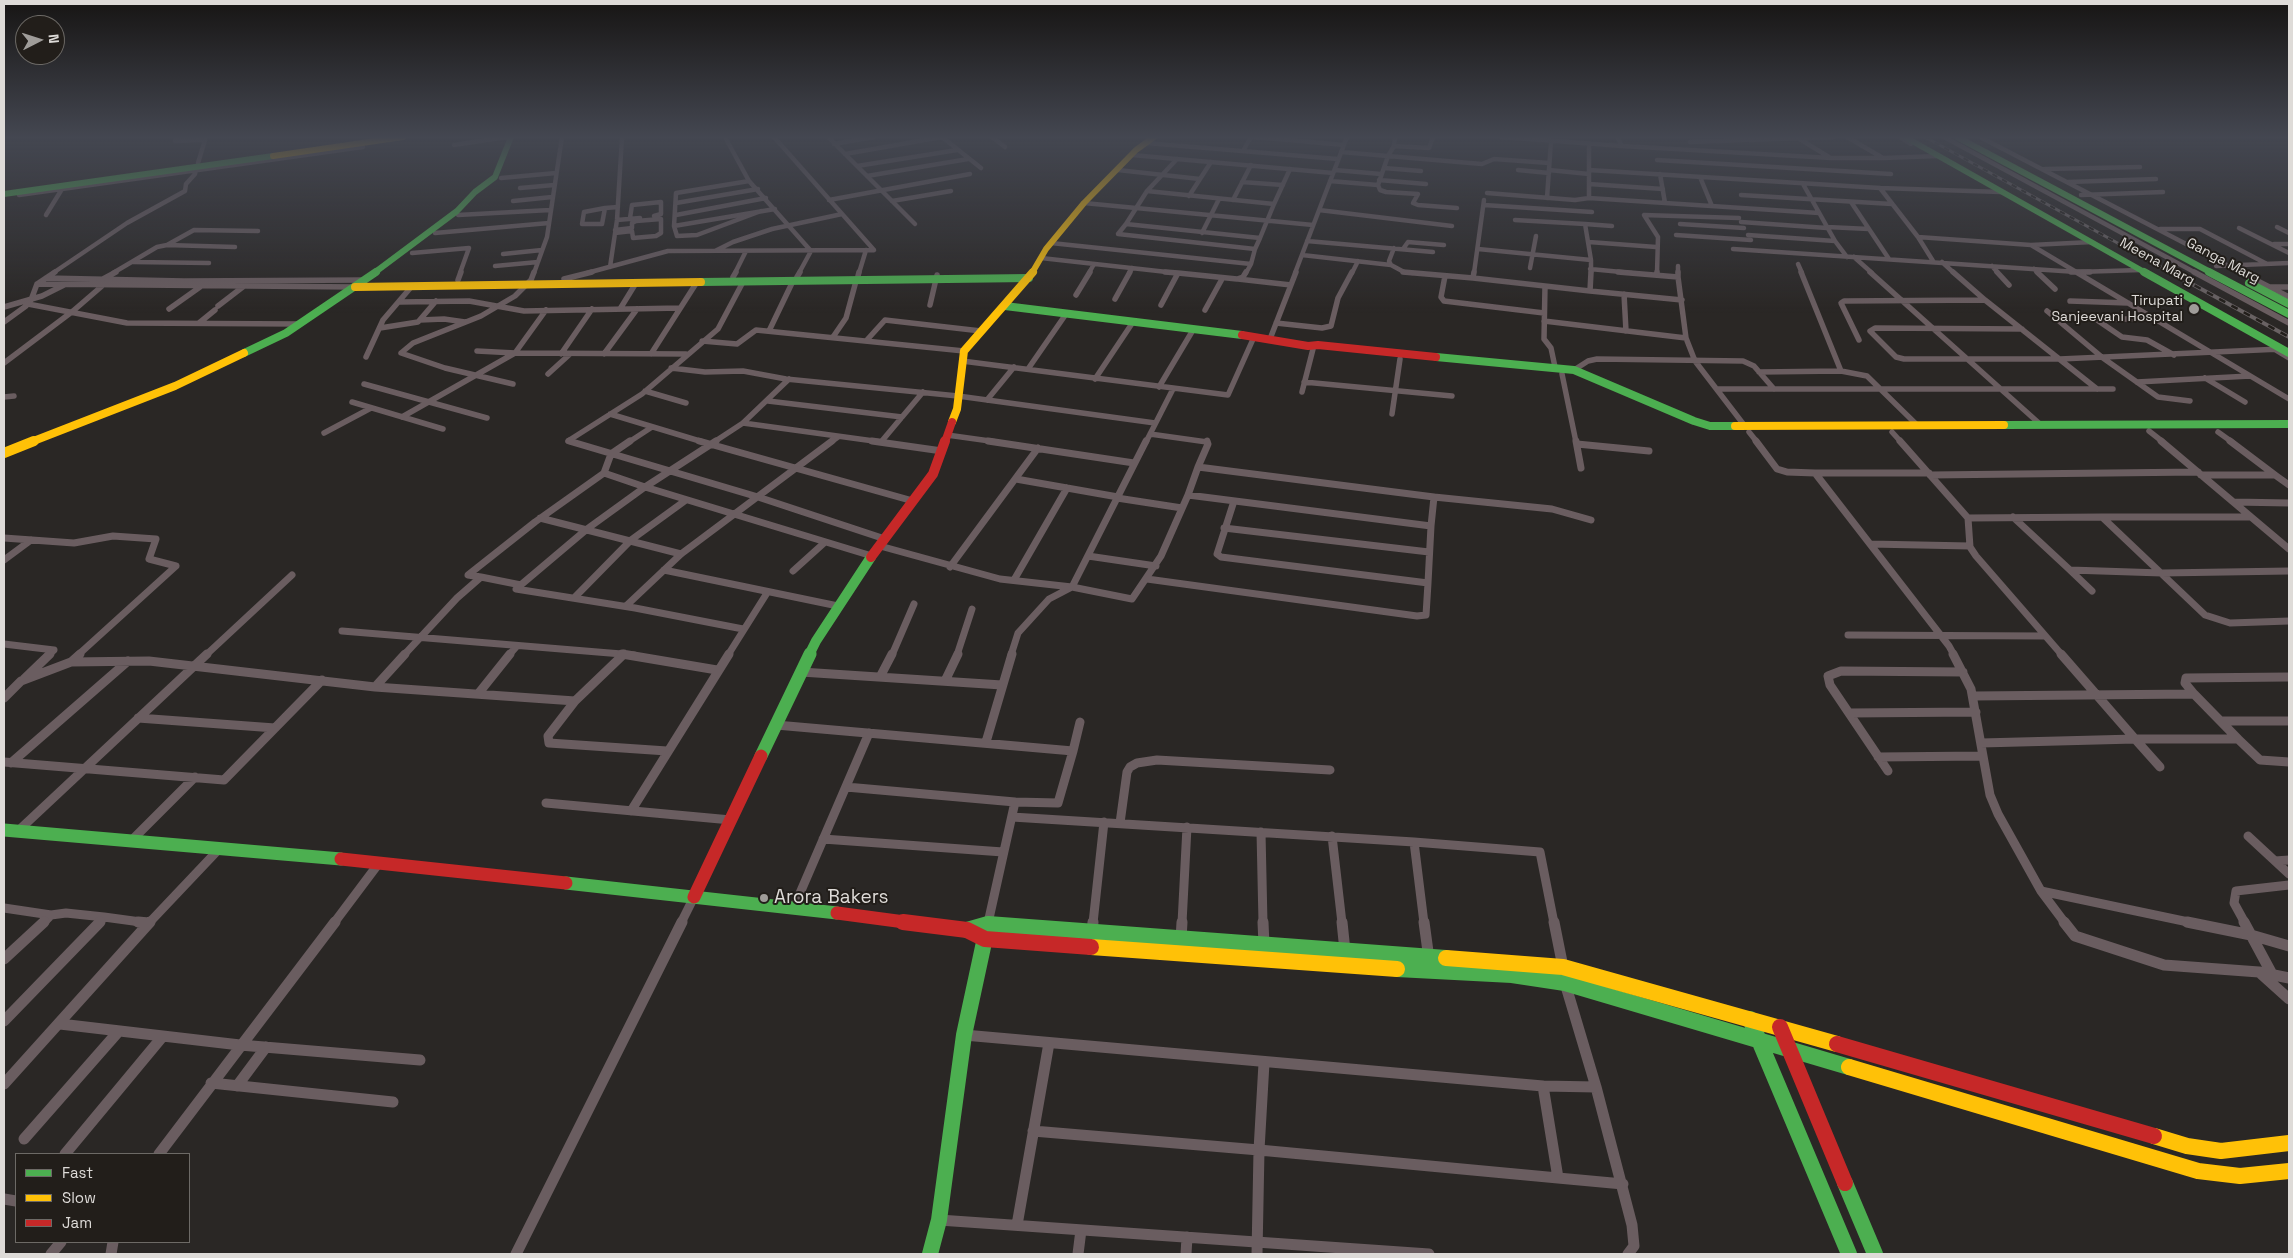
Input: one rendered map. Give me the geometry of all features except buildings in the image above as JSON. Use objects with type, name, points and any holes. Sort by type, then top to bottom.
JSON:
[{"type":"street","points":[[46,214],[58,196]]},
{"type":"street","points":[[30,302],[37,284],[127,223],[176,196]]},
{"type":"street","points":[[37,284],[250,281],[364,284],[445,221],[474,196]]},
{"type":"street","points":[[4,453],[175,386],[286,332],[412,253],[481,196]]},
{"type":"street","points":[[610,267],[619,196]]},
{"type":"street","points":[[676,196],[674,226],[677,236],[689,237],[721,228],[761,211]]},
{"type":"street","points":[[676,203],[719,196]]},
{"type":"street","points":[[764,196],[811,251]]},
{"type":"street","points":[[564,279],[668,251],[874,250],[826,196]]},
{"type":"street","points":[[830,200],[851,196]]},
{"type":"street","points":[[886,196],[915,224]]},
{"type":"street","points":[[892,201],[920,196]]},
{"type":"street","points":[[516,1254],[694,897],[816,641],[879,547],[933,474],[957,410],[963,356],[980,331],[1031,276],[1051,243],[1092,196]]},
{"type":"street","points":[[1108,249],[1145,196]]},
{"type":"street","points":[[1189,196],[1274,204]]},
{"type":"street","points":[[1233,200],[1235,196]]},
{"type":"street","points":[[1237,279],[1243,277],[1251,264],[1266,221],[1278,196]]},
{"type":"street","points":[[1270,339],[1324,196]]},
{"type":"street","points":[[1417,196],[1413,203],[1418,205],[1457,208]]},
{"type":"street","points":[[1519,196],[1575,200],[1589,198],[1819,213]]},
{"type":"street","points":[[1664,196],[1665,203]]},
{"type":"street","points":[[1708,196],[1712,206]]},
{"type":"street","points":[[1754,196],[1892,204]]},
{"type":"street","points":[[1810,196],[1835,241],[1846,256]]},
{"type":"street","points":[[1886,196],[1918,237],[1933,261]]},
{"type":"street","name":"Meena Marg","points":[[2006,196],[2093,242],[2153,269],[2285,351]]},
{"type":"street","name":"Meena Marg","points":[[2014,196],[2138,270],[2285,351]]},
{"type":"street","points":[[2053,196],[2289,323]]},
{"type":"street","name":"Ganga Marg","points":[[2067,196],[2289,314]]},
{"type":"street","points":[[2087,196],[2158,229],[2221,266],[2289,297]]},
{"type":"street","name":"Ganga Marg","points":[[2087,196],[2289,304]]},
{"type":"street","points":[[513,201],[552,197],[549,223],[542,250],[529,283],[499,306],[467,322],[413,342],[406,346],[401,353],[445,368],[513,384]]},
{"type":"street","points":[[676,215],[766,198]]},
{"type":"street","points":[[1202,233],[1212,216],[1219,198]]},
{"type":"street","points":[[617,220],[659,216],[661,214],[661,202],[632,205],[630,218]]},
{"type":"street","points":[[1851,202],[1889,259]]},
{"type":"street","points":[[1084,203],[1313,225]]},
{"type":"street","points":[[1473,278],[1484,203],[1592,212]]},
{"type":"street","points":[[1731,207],[1740,220],[1755,250]]},
{"type":"street","points":[[605,208],[602,224],[582,224],[584,212],[605,208],[618,208]]},
{"type":"street","points":[[674,226],[775,209]]},
{"type":"street","points":[[458,215],[550,210]]},
{"type":"street","points":[[1319,210],[1452,226]]},
{"type":"street","points":[[713,252],[733,242],[788,225],[842,214]]},
{"type":"street","points":[[1658,275],[1656,247],[1658,237],[1644,215],[1646,214],[1869,229]]},
{"type":"street","points":[[662,219],[660,233],[657,235],[634,238],[632,230],[632,223],[636,221],[662,219]]},
{"type":"street","points":[[1515,220],[1612,226]]},
{"type":"street","points":[[435,233],[549,223]]},
{"type":"street","points":[[1126,224],[1260,238]]},
{"type":"street","points":[[1585,224],[1591,260],[1590,291]]},
{"type":"street","points":[[1680,224],[1744,228]]},
{"type":"street","points":[[2277,227],[2289,233]]},
{"type":"street","points":[[2158,229],[2197,228],[2267,264]]},
{"type":"street","points":[[2239,228],[2289,253]]},
{"type":"street","points":[[168,245],[194,230],[258,231]]},
{"type":"street","points":[[615,232],[632,230]]},
{"type":"street","points":[[1118,234],[1255,249]]},
{"type":"street","points":[[1676,235],[1751,240]]},
{"type":"street","points":[[1748,235],[1835,241]]},
{"type":"street","points":[[1530,268],[1536,236]]},
{"type":"street","points":[[1918,237],[2031,245],[2093,242]]},
{"type":"street","points":[[1307,241],[1433,252]]},
{"type":"street","points":[[1403,249],[1408,242],[1444,245]]},
{"type":"street","points":[[1589,242],[1656,247]]},
{"type":"street","points":[[1051,243],[1251,264]]},
{"type":"street","points":[[2272,244],[2289,244]]},
{"type":"street","points":[[4,363],[73,311],[103,282],[157,247],[168,245],[235,247]]},
{"type":"street","points":[[2031,245],[2289,398]]},
{"type":"street","points":[[412,253],[470,248],[458,280]]},
{"type":"street","points":[[1391,265],[1389,261],[1394,248]]},
{"type":"street","points":[[1478,249],[1591,260]]},
{"type":"street","points":[[1733,249],[2077,272],[2153,269]]},
{"type":"street","points":[[503,254],[542,250]]},
{"type":"street","points":[[832,337],[846,318],[866,250]]},
{"type":"street","points":[[746,251],[738,279],[718,328],[686,354],[646,391],[568,440],[758,497],[879,547],[950,567],[1014,580],[1132,599],[1156,566],[1188,496],[1208,444],[1207,441],[1150,434]]},
{"type":"street","points":[[769,331],[811,251]]},
{"type":"street","points":[[1302,255],[1391,265],[1404,272],[1682,300]]},
{"type":"street","points":[[1854,257],[2041,424]]},
{"type":"street","points":[[1041,258],[1291,285]]},
{"type":"street","points":[[1276,323],[1322,328],[1331,326],[1338,298],[1358,261]]},
{"type":"street","points":[[132,262],[208,263]]},
{"type":"street","points":[[495,266],[538,262]]},
{"type":"street","points":[[1942,262],[1986,300],[2097,389]]},
{"type":"street","points":[[2221,266],[2289,263]]},
{"type":"street","points":[[1076,295],[1094,264]]},
{"type":"street","points":[[1798,264],[1841,371]]},
{"type":"street","points":[[1678,266],[1686,338],[1695,361],[1777,469],[1816,473],[2276,475]]},
{"type":"street","points":[[1992,266],[2010,285]]},
{"type":"street","points":[[1115,299],[1132,268]]},
{"type":"street","points":[[1590,269],[1678,277]]},
{"type":"street","points":[[2034,269],[2055,289]]},
{"type":"street","points":[[1161,305],[1178,273]]},
{"type":"street","points":[[366,357],[383,320],[418,284],[458,280],[529,283],[564,279],[857,279],[1031,276]]},
{"type":"street","points":[[1445,276],[1441,297],[1444,301],[1544,313]]},
{"type":"street","points":[[930,305],[937,277]]},
{"type":"street","points":[[46,278],[243,287],[364,284],[636,283],[738,279]]},
{"type":"street","points":[[1205,310],[1222,279]]},
{"type":"street","points":[[169,308],[208,281]]},
{"type":"street","points":[[199,323],[250,281]]},
{"type":"street","points":[[652,354],[697,282]]},
{"type":"street","points":[[620,309],[636,283]]},
{"type":"street","points":[[4,322],[30,302],[66,284]]},
{"type":"street","points":[[1545,286],[1544,339],[1551,348],[1558,370],[1577,444],[1581,468]]},
{"type":"street","points":[[2256,287],[2289,287]]},
{"type":"street","points":[[1624,294],[1626,331]]},
{"type":"street","points":[[1859,340],[1842,303],[1850,301],[1986,300]]},
{"type":"street","points":[[380,328],[414,323],[420,320],[436,301]]},
{"type":"street","points":[[400,302],[469,301],[524,311],[680,308]]},
{"type":"street","points":[[2070,301],[2130,303]]},
{"type":"street","points":[[4,307],[30,302],[127,323],[300,324]]},
{"type":"street","points":[[1005,306],[1270,339],[1310,347],[1400,359],[1574,370],[1710,426],[1892,432],[2289,432]]},
{"type":"street","points":[[604,354],[637,309]]},
{"type":"street","points":[[402,417],[515,353],[546,310]]},
{"type":"street","points":[[561,354],[592,310]]},
{"type":"street","points":[[2047,311],[2103,358],[2162,399],[2190,401]]},
{"type":"street","points":[[1028,368],[1066,314]]},
{"type":"street","points":[[2154,318],[2097,320],[2122,336],[2147,340],[2174,355]]},
{"type":"street","points":[[420,320],[444,319],[467,322]]},
{"type":"street","points":[[866,341],[885,320],[980,331]]},
{"type":"street","points":[[1544,321],[1686,338]]},
{"type":"street","points":[[1095,379],[1133,322]]},
{"type":"street","points":[[2022,329],[1875,328],[1870,331],[1901,359],[2060,360],[2285,351]]},
{"type":"street","points":[[1159,387],[1194,330]]},
{"type":"street","points":[[702,341],[737,344],[754,331],[832,337],[963,356],[1014,367],[1095,379],[1228,395],[1254,337]]},
{"type":"street","points":[[1310,347],[1318,345],[1558,370],[1698,430],[1717,433],[1746,428],[1916,424],[2289,424]]},
{"type":"street","points":[[1302,392],[1310,347]]},
{"type":"street","points":[[477,351],[561,354],[686,354]]},
{"type":"street","points":[[548,374],[570,354]]},
{"type":"street","points":[[1392,414],[1400,359]]},
{"type":"street","points":[[1574,370],[1588,361],[1597,359],[1743,361],[1754,366],[1774,389]]},
{"type":"street","points":[[987,400],[1014,367]]},
{"type":"street","points":[[671,368],[705,372],[743,371],[790,379],[958,396],[1155,423]]},
{"type":"street","points":[[1759,372],[1841,371],[1864,375],[1916,424]]},
{"type":"street","points":[[2137,382],[2251,376]]},
{"type":"street","points":[[2205,378],[2245,402]]},
{"type":"street","points":[[743,629],[626,606],[516,589],[587,529],[645,487],[671,472],[743,423],[790,379]]},
{"type":"street","points":[[1304,382],[1452,396]]},
{"type":"street","points":[[364,384],[487,418]]},
{"type":"street","points":[[986,742],[1018,633],[1049,599],[1072,588],[1173,388]]},
{"type":"street","points":[[1717,389],[2113,389]]},
{"type":"street","points":[[646,391],[686,403]]},
{"type":"street","points":[[881,442],[923,392]]},
{"type":"street","points":[[4,396],[14,396]]},
{"type":"street","points":[[768,401],[902,418]]},
{"type":"street","points":[[352,402],[442,429]]},
{"type":"street","points":[[324,433],[371,408]]},
{"type":"street","points":[[610,414],[711,445],[913,501]]},
{"type":"street","points":[[743,423],[942,451]]},
{"type":"street","points":[[521,585],[468,575],[540,518],[604,473],[611,454],[652,427]]},
{"type":"street","points":[[1892,432],[1968,518],[1970,546],[1976,556],[2160,767]]},
{"type":"street","points":[[2149,432],[2289,549]]},
{"type":"street","points":[[2218,432],[2289,485]]},
{"type":"street","points":[[948,435],[1134,463]]},
{"type":"street","points":[[626,606],[681,554],[838,437]]},
{"type":"street","points":[[1577,444],[1649,451]]},
{"type":"street","points":[[950,567],[1038,448]]},
{"type":"street","points":[[1198,467],[1434,497],[1552,509],[1591,520]]},
{"type":"street","points":[[604,473],[824,543],[879,547]]},
{"type":"street","points":[[1816,473],[1941,636],[1963,672],[1973,696],[1990,795],[1998,814],[2041,891],[2075,936],[2164,965],[2259,972],[2289,978]]},
{"type":"street","points":[[1016,479],[1182,508]]},
{"type":"street","points":[[1014,580],[1068,488]]},
{"type":"street","points":[[1188,496],[1431,526]]},
{"type":"street","points":[[1148,579],[1417,616],[1426,615],[1434,497]]},
{"type":"street","points":[[574,598],[631,540],[686,500]]},
{"type":"street","points":[[1234,501],[1224,528],[1218,554],[1225,558],[1428,583]]},
{"type":"street","points":[[2234,502],[2289,503]]},
{"type":"street","points":[[2102,517],[2205,615],[2213,620],[2230,623],[2289,621]]},
{"type":"street","points":[[1968,518],[2251,517]]},
{"type":"street","points":[[540,518],[681,554]]},
{"type":"street","points":[[2013,518],[2092,591]]},
{"type":"street","points":[[1224,528],[1430,552]]},
{"type":"street","points":[[4,538],[74,543],[113,536],[156,539],[149,559],[176,566],[72,662]]},
{"type":"street","points":[[4,560],[31,540]]},
{"type":"street","points":[[793,570],[824,543]]},
{"type":"street","points":[[1870,544],[1970,546]]},
{"type":"street","points":[[1088,556],[1156,566]]},
{"type":"street","points":[[664,570],[838,606]]},
{"type":"street","points":[[2070,570],[2162,573],[2289,571]]},
{"type":"street","points":[[18,831],[292,575]]},
{"type":"street","points":[[375,686],[458,598],[481,577]]},
{"type":"street","points":[[631,811],[666,751],[767,592]]},
{"type":"street","points":[[880,677],[886,669],[914,604]]},
{"type":"street","points":[[945,682],[957,656],[972,609]]},
{"type":"street","points":[[342,631],[624,654],[717,670]]},
{"type":"street","points":[[1848,636],[2045,636]]},
{"type":"street","points":[[4,644],[54,650],[4,698]]},
{"type":"street","points":[[478,694],[517,646]]},
{"type":"street","points":[[624,654],[575,701],[548,736],[549,743],[666,751]]},
{"type":"street","points":[[7,762],[128,661]]},
{"type":"street","points":[[21,681],[72,662],[149,661],[375,686],[575,701]]},
{"type":"street","points":[[801,672],[1002,685]]},
{"type":"street","points":[[1888,771],[1827,679],[1828,676],[1832,672],[1963,672]]},
{"type":"street","points":[[2289,677],[2186,678],[2184,683],[2260,760],[2289,762]]},
{"type":"street","points":[[7,762],[224,780],[322,680]]},
{"type":"street","points":[[1973,696],[2194,694]]},
{"type":"street","points":[[1849,713],[1976,712]]},
{"type":"street","points":[[138,718],[275,728]]},
{"type":"street","points":[[2221,721],[2289,721]]},
{"type":"street","points":[[1054,819],[1080,722]]},
{"type":"street","points":[[776,725],[1073,751]]},
{"type":"street","points":[[794,907],[869,733]]},
{"type":"street","points":[[1981,743],[2238,738]]},
{"type":"street","points":[[1878,756],[1982,756]]},
{"type":"street","points":[[1120,823],[1127,772],[1130,767],[1137,763],[1158,760],[1330,770]]},
{"type":"street","points":[[132,840],[195,778]]},
{"type":"street","points":[[846,787],[1015,802],[1058,803]]},
{"type":"street","points":[[930,1254],[939,1220],[964,1035],[1002,852],[1015,802]]},
{"type":"street","points":[[546,803],[731,820]]},
{"type":"street","points":[[1012,817],[1332,836],[1540,852],[1563,967]]},
{"type":"street","points":[[1092,933],[1104,822]]},
{"type":"street","points":[[1181,940],[1187,827]]},
{"type":"street","points":[[4,830],[379,863],[794,907],[967,930],[985,939],[1512,976],[1565,983],[2198,1170],[2240,1176],[2289,1171]]},
{"type":"street","points":[[1262,832],[1265,960]]},
{"type":"street","points":[[1332,836],[1347,965]]},
{"type":"street","points":[[2248,836],[2289,874]]},
{"type":"street","points":[[823,838],[1002,852]]},
{"type":"street","points":[[1414,842],[1430,971]]},
{"type":"street","points":[[4,1084],[60,1024],[148,923],[220,848]]},
{"type":"street","points":[[2275,861],[2289,860]]},
{"type":"street","points":[[160,1153],[379,863]]},
{"type":"street","points":[[2272,974],[2234,903],[2234,895],[2236,892],[2289,885]]},
{"type":"street","points":[[2041,891],[2250,935],[2289,946]]},
{"type":"street","points":[[4,908],[51,915],[66,913],[148,923]]},
{"type":"street","points":[[4,959],[51,915]]},
{"type":"street","points":[[4,1021],[104,917]]},
{"type":"street","points":[[967,930],[988,924],[1181,940],[1345,950],[1563,967],[1780,1027],[2187,1146],[2220,1151],[2289,1143]]},
{"type":"street","points":[[1069,946],[1072,931]]},
{"type":"street","points":[[2259,972],[2289,999]]},
{"type":"street","points":[[1565,983],[1596,1087],[1632,1226],[1634,1246],[1628,1254]]},
{"type":"street","points":[[1750,1019],[1849,1254]]},
{"type":"street","points":[[60,1024],[240,1045],[420,1060]]},
{"type":"street","points":[[1780,1027],[1875,1254]]},
{"type":"street","points":[[24,1139],[118,1032]]},
{"type":"street","points":[[964,1035],[1264,1063],[1543,1086],[1596,1087]]},
{"type":"street","points":[[66,1153],[163,1036]]},
{"type":"street","points":[[1017,1225],[1048,1043]]},
{"type":"street","points":[[237,1086],[266,1047]]},
{"type":"street","points":[[1257,1254],[1259,1150],[1264,1063]]},
{"type":"street","points":[[211,1083],[393,1102]]},
{"type":"street","points":[[1543,1086],[1558,1178]]},
{"type":"street","points":[[1033,1131],[1622,1184]]},
{"type":"street","points":[[939,1220],[1258,1241],[1361,1251],[1429,1254]]},
{"type":"street","points":[[1078,1254],[1081,1230]]},
{"type":"street","points":[[1186,1254],[1187,1237]]},
{"type":"street","points":[[51,1254],[60,1243]]},
{"type":"railway","points":[[2032,196],[2172,273]]},
{"type":"railway","points":[[2170,272],[2289,337]]},
{"type":"traffic: fast","points":[[244,353],[286,333],[402,254],[457,211],[471,196]]},
{"type":"traffic: fast","points":[[2009,196],[2289,353]]},
{"type":"traffic: fast","points":[[2067,196],[2289,314]]},
{"type":"traffic: fast","points":[[701,282],[1029,278]]},
{"type":"traffic: fast","points":[[2249,283],[2289,304]]},
{"type":"traffic: fast","points":[[1005,306],[1242,335]]},
{"type":"traffic: fast","points":[[1436,357],[1574,370],[1694,421],[1710,426],[1735,426]]},
{"type":"traffic: fast","points":[[2004,425],[2289,424]]},
{"type":"traffic: fast","points":[[761,756],[816,641],[871,557]]},
{"type":"traffic: fast","points":[[4,830],[341,859]]},
{"type":"traffic: fast","points":[[566,883],[837,913]]},
{"type":"traffic: fast","points":[[967,930],[988,924],[1446,958]]},
{"type":"traffic: fast","points":[[930,1254],[939,1220],[964,1035],[986,933]]},
{"type":"traffic: fast","points":[[1397,969],[1512,975],[1565,983],[1849,1067]]},
{"type":"traffic: fast","points":[[1750,1019],[1849,1254]]},
{"type":"traffic: fast","points":[[1845,1183],[1875,1254]]},
{"type":"traffic: slow","points":[[952,422],[957,409],[964,351],[1029,278],[1046,249],[1091,196]]},
{"type":"traffic: slow","points":[[355,287],[701,282]]},
{"type":"traffic: slow","points":[[4,453],[175,386],[244,353]]},
{"type":"traffic: slow","points":[[1735,426],[2004,425]]},
{"type":"traffic: slow","points":[[1091,947],[1397,969]]},
{"type":"traffic: slow","points":[[1446,958],[1563,967],[1837,1044]]},
{"type":"traffic: slow","points":[[1849,1067],[2198,1171],[2240,1176],[2289,1171]]},
{"type":"traffic: slow","points":[[2154,1136],[2187,1146],[2221,1151],[2289,1143]]},
{"type":"traffic: jam","points":[[1242,335],[1308,346],[1318,345],[1436,357]]},
{"type":"traffic: jam","points":[[871,557],[933,474],[952,422]]},
{"type":"traffic: jam","points":[[694,897],[761,756]]},
{"type":"traffic: jam","points":[[341,859],[566,883]]},
{"type":"traffic: jam","points":[[837,913],[967,930],[985,939],[1091,947]]},
{"type":"traffic: jam","points":[[1780,1027],[1845,1183]]},
{"type":"traffic: jam","points":[[1837,1044],[2154,1136]]},
{"type":"place","name":"Tirupati Sanjeevani Hospital","points":[[2194,309]]},
{"type":"place","name":"Arora Bakers","points":[[764,898]]}]
